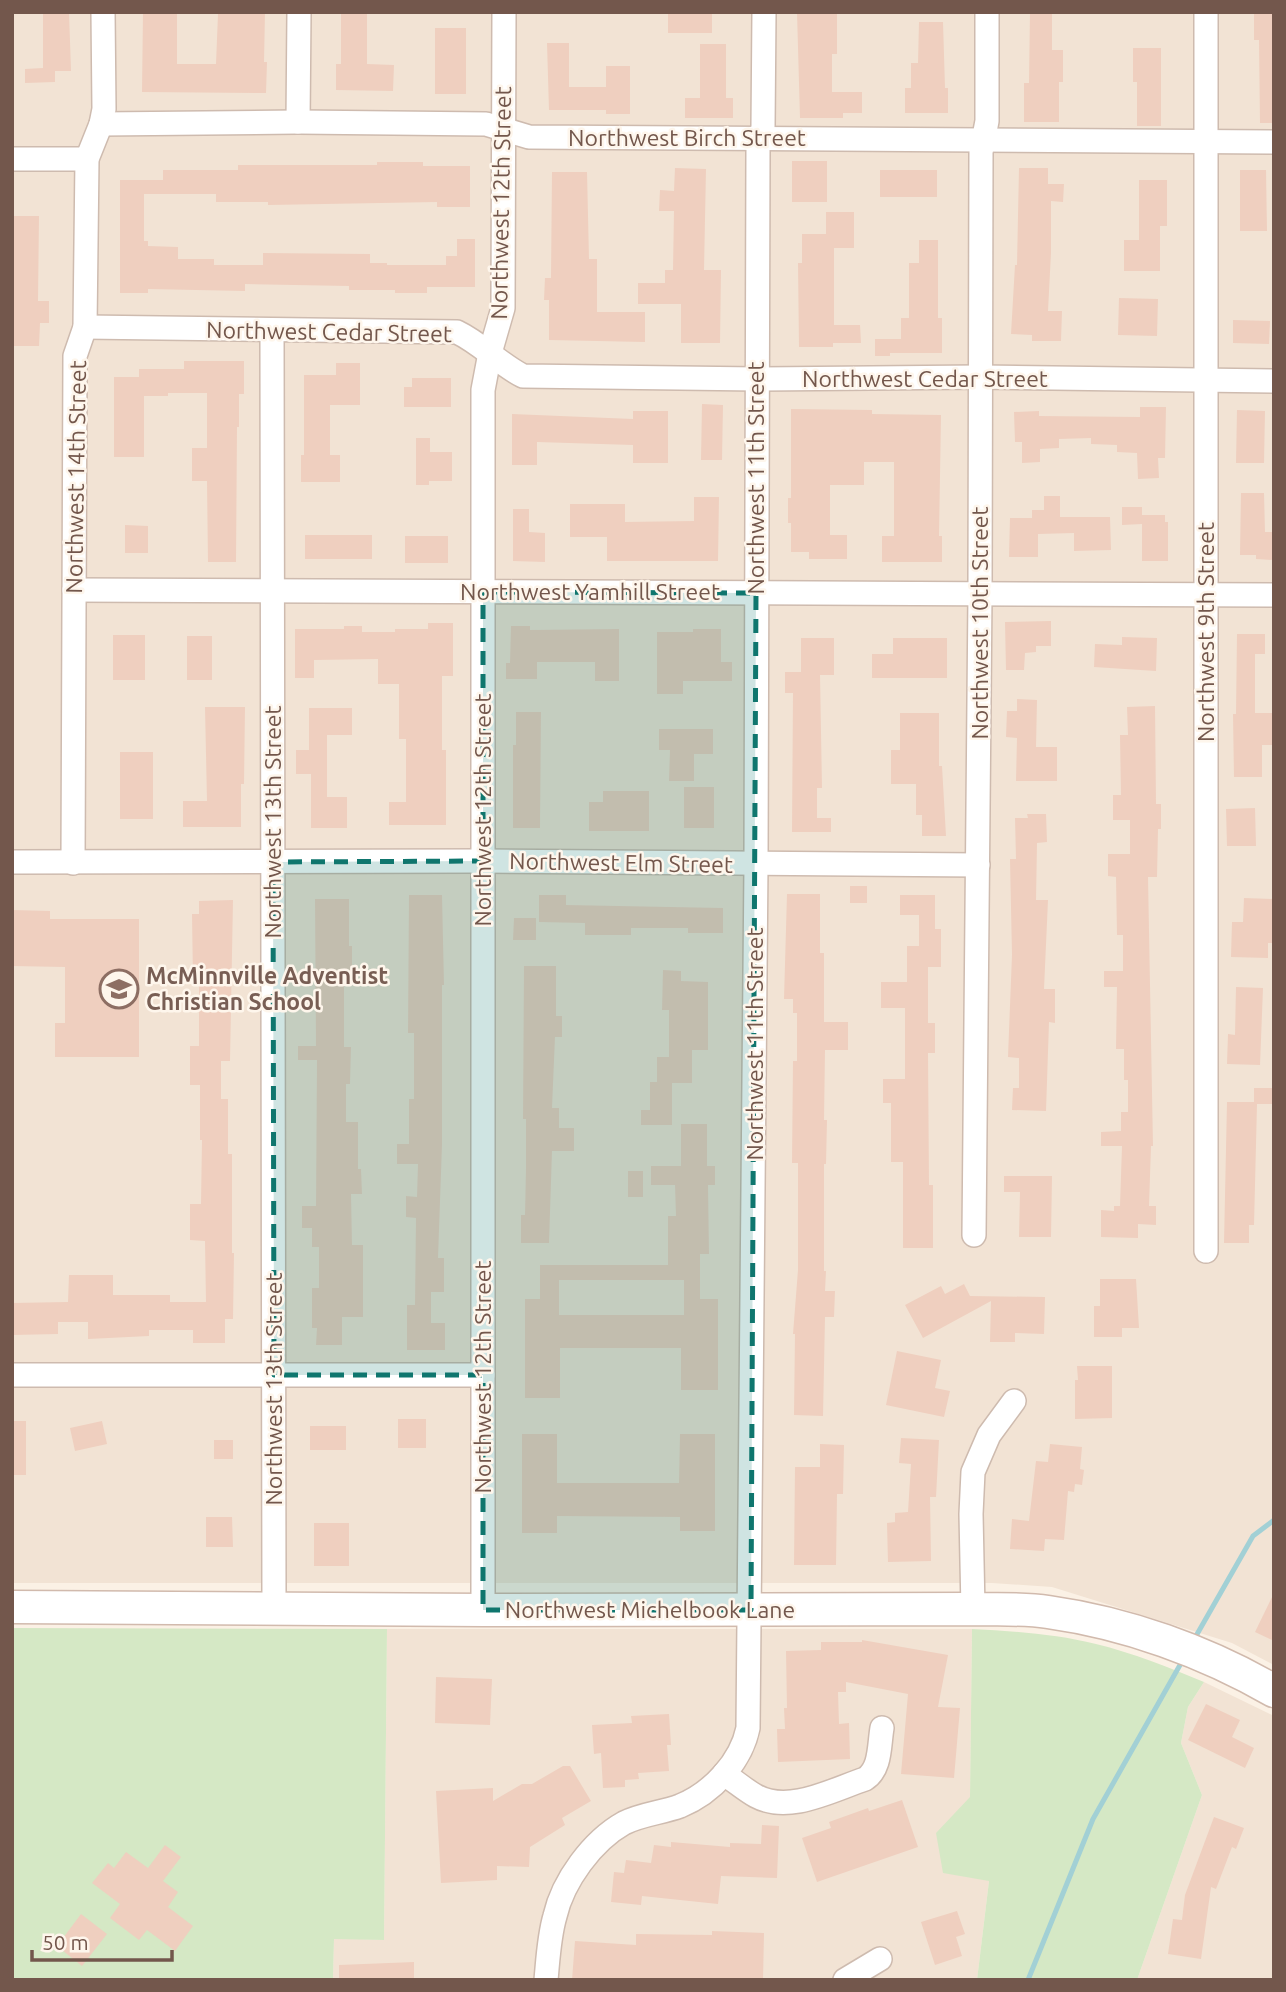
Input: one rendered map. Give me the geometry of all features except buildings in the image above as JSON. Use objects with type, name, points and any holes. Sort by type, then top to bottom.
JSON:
[{"type":"street","name":"Northwest 14th Street","points":[[73,863],[75,356],[85,327],[87,159],[104,109],[103,12]]},
{"type":"street","points":[[298,121],[299,12]]},
{"type":"street","name":"Northwest 12th Street","points":[[483,1610],[483,390],[503,308],[504,12]]},
{"type":"street","name":"Northwest 11th Street","points":[[546,1980],[555,1916],[562,1895],[574,1873],[598,1843],[622,1824],[643,1815],[682,1805],[696,1797],[724,1774],[740,1754],[748,1728],[756,865],[758,149],[764,127],[764,12]]},
{"type":"street","name":"Northwest 10th Street","points":[[974,1235],[981,594],[981,152],[987,121],[987,12]]},
{"type":"street","name":"Northwest 9th Street","points":[[1206,12],[1206,1251]]},
{"type":"street","name":"Northwest Birch Street","points":[[101,124],[298,121],[486,124],[529,137],[1274,142]]},
{"type":"street","points":[[12,159],[87,159]]},
{"type":"street","name":"Northwest Cedar Street","points":[[85,327],[457,332],[523,376],[1274,381]]},
{"type":"street","name":"Northwest 13th Street","points":[[272,331],[274,1608]]},
{"type":"street","name":"Northwest Yamhill Street","points":[[74,590],[1274,595]]},
{"type":"street","name":"Northwest Elm Street","points":[[12,862],[483,861],[978,865]]},
{"type":"street","points":[[12,1375],[483,1375]]},
{"type":"street","points":[[973,1609],[973,1472],[989,1435],[1014,1401]]},
{"type":"street","name":"Northwest Michelbook Lane","points":[[12,1607],[973,1609],[1045,1612],[1097,1621],[1150,1637],[1213,1660],[1274,1691]]},
{"type":"street","points":[[724,1774],[769,1801],[797,1801],[865,1779],[872,1774],[877,1765],[882,1728]]},
{"type":"street","points":[[845,1980],[880,1959]]},
{"type":"highlighted area","points":[[483,592],[756,593],[751,1610],[483,1610],[483,1375],[274,1375],[273,862],[483,861]]},
{"type":"shaded area","points":[[12,12],[1274,12],[1274,1665],[1232,1643],[1052,1587],[992,1583],[12,1583]]},
{"type":"shaded area","points":[[387,1629],[972,1629],[970,1798],[989,1881],[977,1980],[333,1980],[334,1938],[384,1940]]},
{"type":"shaded area","points":[[1204,1682],[1274,1716],[1274,1980],[1137,1980],[1202,1795],[1181,1743],[1188,1707]]},
{"type":"green space","points":[[12,1628],[387,1629],[384,1940],[334,1939],[333,1980],[12,1980]]},
{"type":"green space","points":[[972,1629],[1050,1635],[1096,1644],[1204,1682],[1188,1707],[1181,1743],[1202,1795],[1137,1980],[977,1980],[989,1881],[943,1873],[936,1833],[970,1797]]},
{"type":"waterway","points":[[1196,1636],[1253,1536],[1274,1520]]},
{"type":"waterway","points":[[1028,1980],[1093,1819],[1180,1665]]},
{"type":"place","name":"McMinnville Adventist Christian School","points":[[119,989]]}]
